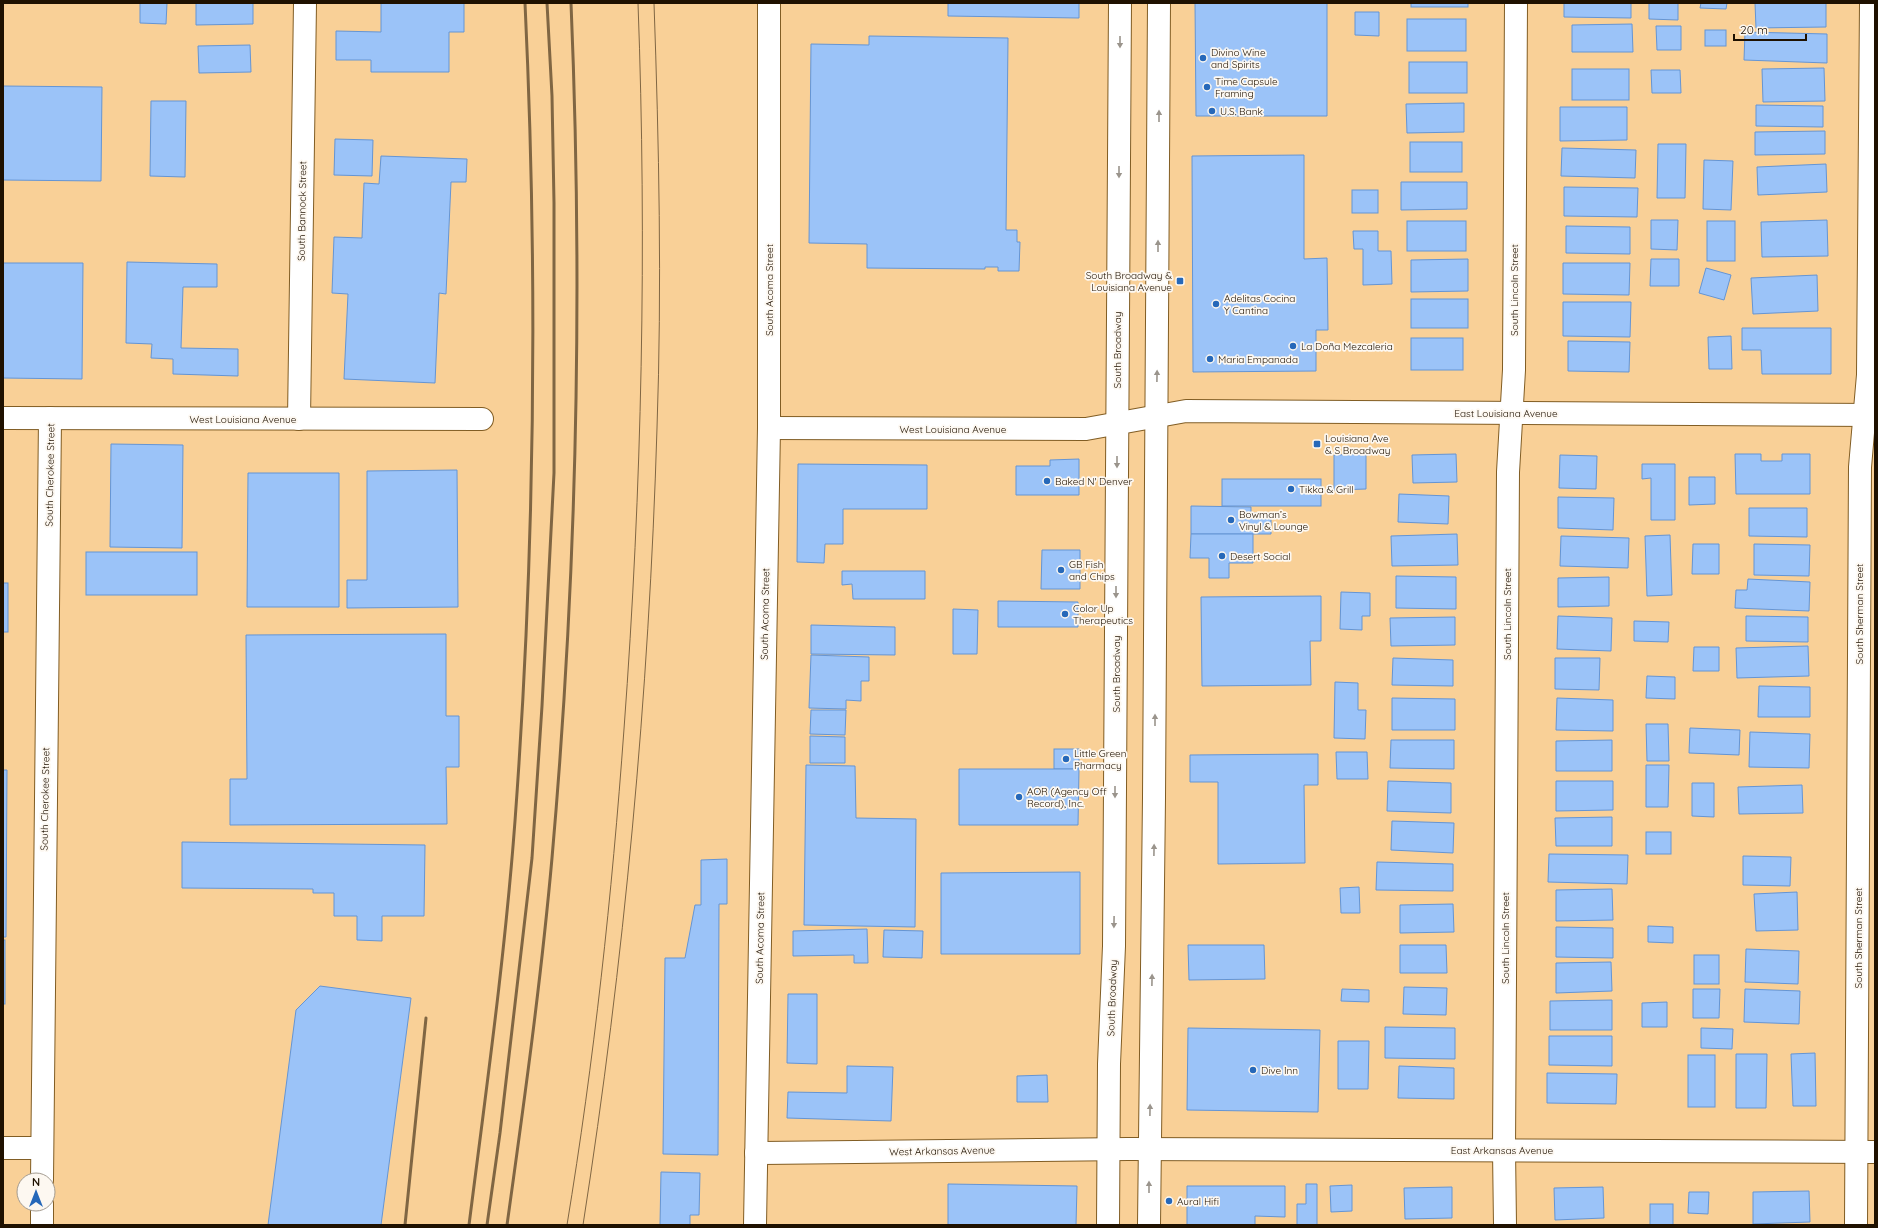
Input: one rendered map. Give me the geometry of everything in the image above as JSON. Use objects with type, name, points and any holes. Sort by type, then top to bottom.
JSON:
[{"type":"street","name":"South Bannock Street","points":[[299,419],[305,3]]},
{"type":"street","name":"South Acoma Street","points":[[755,1225],[769,428],[769,3]]},
{"type":"street","name":"South Broadway","points":[[1108,1225],[1129,1149],[1155,782],[1137,419],[1120,3]]},
{"type":"street","name":"South Broadway","points":[[1149,1225],[1109,1064],[1137,419],[1159,3]]},
{"type":"street","name":"South Lincoln Street","points":[[1505,1225],[1504,1150],[1508,480],[1514,362],[1516,3]]},
{"type":"street","name":"South Sherman Street","points":[[1856,1225],[1866,1152],[1860,467],[1869,415],[1871,3]]},
{"type":"street","name":"East Louisiana Avenue","points":[[1137,419],[1186,411],[1869,415]]},
{"type":"street","name":"West Louisiana Avenue","points":[[3,418],[482,419]]},
{"type":"street","name":"South Cherokee Street","points":[[42,1172],[50,418]]},
{"type":"street","name":"West Louisiana Avenue","points":[[769,428],[1086,429],[1137,419]]},
{"type":"street","points":[[3,1148],[41,1148]]},
{"type":"street","name":"East Arkansas Avenue","points":[[1129,1149],[1866,1152]]},
{"type":"street","name":"West Arkansas Avenue","points":[[756,1153],[1129,1149]]},
{"type":"street","points":[[42,1212],[42,1225]]},
{"type":"building","points":[[140,3],[167,3],[166,24],[140,23]]},
{"type":"building","points":[[196,3],[253,3],[253,24],[196,25]]},
{"type":"building","points":[[381,3],[464,3],[464,32],[449,32],[449,72],[371,72],[371,60],[336,60],[336,31],[381,32]]},
{"type":"building","points":[[948,3],[1079,3],[1079,18],[948,16]]},
{"type":"building","points":[[1195,3],[1327,3],[1327,116],[1196,116]]},
{"type":"building","points":[[1411,3],[1468,3],[1468,7],[1411,7]]},
{"type":"building","points":[[1564,3],[1631,3],[1631,18],[1564,17]]},
{"type":"building","points":[[1649,3],[1678,3],[1678,20],[1649,19]]},
{"type":"building","points":[[1701,3],[1727,3],[1726,9],[1700,8]]},
{"type":"building","points":[[1755,3],[1826,3],[1826,27],[1756,28]]},
{"type":"building","points":[[1355,12],[1379,12],[1379,36],[1355,35]]},
{"type":"building","points":[[1407,19],[1466,19],[1466,51],[1407,51]]},
{"type":"building","points":[[1632,24],[1633,52],[1572,52],[1572,25]]},
{"type":"building","points":[[1656,26],[1681,26],[1681,50],[1657,50]]},
{"type":"building","points":[[1705,30],[1726,30],[1726,46],[1705,46]]},
{"type":"building","points":[[1745,32],[1827,34],[1827,63],[1744,60]]},
{"type":"building","points":[[869,36],[1008,38],[1006,230],[1017,230],[1017,242],[1020,242],[1019,271],[998,271],[998,267],[985,267],[985,269],[867,268],[867,244],[809,243],[811,44],[869,45]]},
{"type":"building","points":[[250,45],[251,72],[199,73],[198,46]]},
{"type":"building","points":[[1409,62],[1467,62],[1467,93],[1409,93]]},
{"type":"building","points":[[1824,68],[1825,101],[1763,102],[1762,69]]},
{"type":"building","points":[[1572,69],[1629,69],[1629,100],[1572,100]]},
{"type":"building","points":[[1651,70],[1680,70],[1681,93],[1652,93]]},
{"type":"building","points":[[3,86],[102,87],[101,181],[3,180]]},
{"type":"building","points":[[151,101],[186,101],[185,177],[150,176]]},
{"type":"building","points":[[1464,103],[1464,132],[1407,133],[1406,104]]},
{"type":"building","points":[[1756,105],[1823,106],[1823,127],[1756,126]]},
{"type":"building","points":[[1560,107],[1627,107],[1627,140],[1560,141]]},
{"type":"building","points":[[1825,131],[1825,154],[1755,155],[1755,132]]},
{"type":"building","points":[[335,139],[373,140],[372,176],[334,175]]},
{"type":"building","points":[[1410,142],[1462,142],[1462,172],[1410,172]]},
{"type":"building","points":[[1658,144],[1686,144],[1685,198],[1657,198]]},
{"type":"building","points":[[1562,148],[1636,150],[1635,178],[1561,176]]},
{"type":"building","points":[[1304,155],[1304,259],[1327,258],[1328,330],[1316,330],[1316,371],[1193,372],[1192,156]]},
{"type":"building","points":[[381,156],[467,159],[466,182],[451,182],[446,294],[439,293],[435,383],[344,379],[348,294],[332,293],[334,237],[362,238],[364,183],[379,184]]},
{"type":"building","points":[[1704,160],[1733,161],[1731,210],[1703,209]]},
{"type":"building","points":[[1826,164],[1827,192],[1758,195],[1757,167]]},
{"type":"building","points":[[1401,182],[1467,182],[1467,209],[1401,210]]},
{"type":"building","points":[[1564,187],[1638,188],[1637,217],[1564,216]]},
{"type":"building","points":[[1352,190],[1378,190],[1378,213],[1352,213]]},
{"type":"building","points":[[1651,220],[1678,220],[1677,250],[1651,249]]},
{"type":"building","points":[[1827,220],[1828,256],[1762,257],[1761,222]]},
{"type":"building","points":[[1407,221],[1466,221],[1466,251],[1407,251]]},
{"type":"building","points":[[1707,221],[1735,221],[1735,261],[1707,261]]},
{"type":"building","points":[[1566,226],[1630,227],[1630,254],[1566,253]]},
{"type":"building","points":[[1353,231],[1378,231],[1378,251],[1391,251],[1392,284],[1363,285],[1363,249],[1354,249]]},
{"type":"building","points":[[1468,259],[1468,291],[1411,292],[1411,260]]},
{"type":"building","points":[[1651,259],[1679,259],[1679,286],[1650,286]]},
{"type":"building","points":[[127,262],[217,264],[217,287],[183,287],[181,348],[238,349],[238,376],[173,374],[173,359],[151,358],[152,344],[126,343]]},
{"type":"building","points":[[3,263],[83,263],[82,379],[3,378]]},
{"type":"building","points":[[1563,263],[1630,263],[1629,295],[1563,294]]},
{"type":"building","points":[[1706,268],[1731,275],[1724,300],[1699,293]]},
{"type":"building","points":[[1817,275],[1818,311],[1753,314],[1751,278]]},
{"type":"building","points":[[1411,299],[1468,299],[1468,328],[1411,328]]},
{"type":"building","points":[[1563,302],[1631,302],[1630,337],[1563,336]]},
{"type":"building","points":[[1742,328],[1831,328],[1831,374],[1762,374],[1761,350],[1742,350]]},
{"type":"building","points":[[1731,336],[1732,369],[1709,369],[1708,337]]},
{"type":"building","points":[[1411,338],[1463,338],[1463,370],[1411,370]]},
{"type":"building","points":[[1568,341],[1630,342],[1629,372],[1568,371]]},
{"type":"building","points":[[111,444],[183,445],[182,548],[110,547]]},
{"type":"building","points":[[1366,454],[1366,489],[1334,490],[1334,455]]},
{"type":"building","points":[[1456,454],[1457,482],[1413,483],[1412,455]]},
{"type":"building","points":[[1735,454],[1761,454],[1761,461],[1782,461],[1782,454],[1810,454],[1810,494],[1736,494]]},
{"type":"building","points":[[1560,455],[1597,456],[1596,489],[1559,488]]},
{"type":"building","name":"Baked N' Denver","points":[[1079,459],[1079,495],[1016,495],[1016,466],[1050,466],[1050,460]]},
{"type":"building","points":[[798,464],[927,465],[927,509],[843,509],[843,544],[825,544],[824,563],[797,562]]},
{"type":"building","points":[[1642,464],[1675,464],[1675,520],[1651,520],[1651,478],[1642,479]]},
{"type":"building","points":[[457,470],[458,607],[347,608],[347,580],[367,580],[367,471]]},
{"type":"building","points":[[248,473],[339,473],[339,607],[247,607]]},
{"type":"building","points":[[1689,477],[1715,477],[1715,504],[1689,505]]},
{"type":"building","points":[[1222,479],[1321,479],[1321,506],[1222,506]]},
{"type":"building","points":[[1399,494],[1449,496],[1448,524],[1398,522]]},
{"type":"building","points":[[1558,497],[1614,498],[1613,530],[1558,528]]},
{"type":"building","points":[[1191,506],[1251,507],[1251,513],[1271,513],[1271,534],[1191,534]]},
{"type":"building","points":[[1749,508],[1807,508],[1807,537],[1749,536]]},
{"type":"building","points":[[1191,534],[1253,534],[1253,563],[1229,563],[1229,578],[1209,578],[1209,558],[1190,558]]},
{"type":"building","points":[[1457,534],[1458,565],[1392,566],[1391,536]]},
{"type":"building","points":[[1670,535],[1672,595],[1647,596],[1645,536]]},
{"type":"building","points":[[1561,536],[1629,538],[1628,568],[1560,566]]},
{"type":"building","points":[[1693,544],[1719,544],[1719,574],[1692,574]]},
{"type":"building","points":[[1754,544],[1810,545],[1809,576],[1754,575]]},
{"type":"building","name":"GB Fish and Chips","points":[[1042,550],[1080,550],[1080,589],[1041,589]]},
{"type":"building","points":[[86,552],[197,552],[197,595],[86,595]]},
{"type":"building","points":[[842,571],[925,571],[925,599],[853,599],[852,584],[842,585]]},
{"type":"building","points":[[1396,576],[1456,577],[1456,609],[1396,608]]},
{"type":"building","points":[[1609,577],[1609,606],[1558,607],[1558,578]]},
{"type":"building","points":[[1748,579],[1810,582],[1809,611],[1735,608],[1736,590],[1747,590]]},
{"type":"building","points":[[3,583],[8,583],[8,632],[3,632]]},
{"type":"building","points":[[1341,592],[1370,593],[1370,616],[1362,616],[1362,630],[1340,629]]},
{"type":"building","points":[[1321,596],[1321,641],[1310,641],[1311,685],[1202,686],[1201,597]]},
{"type":"building","points":[[998,601],[1078,602],[1078,627],[998,627]]},
{"type":"building","points":[[953,609],[978,610],[977,654],[953,654]]},
{"type":"building","points":[[1558,616],[1612,618],[1611,651],[1557,649]]},
{"type":"building","points":[[1746,616],[1808,617],[1808,642],[1746,641]]},
{"type":"building","points":[[1455,617],[1455,645],[1391,646],[1390,618]]},
{"type":"building","points":[[1634,621],[1669,622],[1668,642],[1634,641]]},
{"type":"building","points":[[811,625],[895,627],[895,655],[811,654]]},
{"type":"building","points":[[446,634],[446,716],[459,716],[459,767],[446,767],[447,824],[230,825],[230,779],[247,779],[246,635]]},
{"type":"building","points":[[1808,646],[1809,676],[1737,678],[1736,648]]},
{"type":"building","points":[[1694,647],[1719,647],[1719,671],[1693,671]]},
{"type":"building","points":[[811,655],[869,657],[869,681],[861,681],[861,701],[846,700],[846,709],[809,708]]},
{"type":"building","points":[[1393,658],[1453,660],[1453,686],[1392,685]]},
{"type":"building","points":[[1555,658],[1600,658],[1599,690],[1555,689]]},
{"type":"building","points":[[1647,676],[1675,677],[1675,699],[1646,698]]},
{"type":"building","points":[[1335,682],[1358,683],[1358,710],[1366,710],[1365,739],[1334,738]]},
{"type":"building","points":[[1759,686],[1810,687],[1810,717],[1758,717]]},
{"type":"building","points":[[1392,698],[1455,699],[1455,730],[1392,730]]},
{"type":"building","points":[[1557,698],[1613,700],[1613,731],[1556,730]]},
{"type":"building","points":[[811,710],[846,710],[845,735],[810,734]]},
{"type":"building","points":[[1646,724],[1668,724],[1669,761],[1647,761]]},
{"type":"building","points":[[1690,728],[1740,730],[1739,755],[1689,753]]},
{"type":"building","points":[[1750,732],[1810,734],[1809,768],[1749,767]]},
{"type":"building","points":[[810,736],[845,737],[845,763],[810,763]]},
{"type":"building","points":[[1391,740],[1454,740],[1454,769],[1390,768]]},
{"type":"building","points":[[1612,740],[1612,771],[1556,771],[1556,741]]},
{"type":"building","name":"Little Green Pharmacy","points":[[1054,749],[1079,749],[1079,769],[1054,769]]},
{"type":"building","points":[[1336,752],[1367,752],[1368,779],[1337,779]]},
{"type":"building","points":[[1318,754],[1318,785],[1304,785],[1305,863],[1218,864],[1218,782],[1190,782],[1190,755]]},
{"type":"building","points":[[806,765],[855,766],[856,818],[916,819],[915,927],[804,925]]},
{"type":"building","points":[[1646,765],[1669,765],[1668,807],[1646,807]]},
{"type":"building","name":"AOR (Agency Off Record), Inc.","points":[[959,769],[1079,769],[1078,825],[959,825]]},
{"type":"building","points":[[3,770],[7,770],[6,937],[3,937]]},
{"type":"building","points":[[1388,781],[1451,783],[1451,813],[1387,811]]},
{"type":"building","points":[[1556,781],[1613,781],[1613,810],[1556,811]]},
{"type":"building","points":[[1692,783],[1714,783],[1714,817],[1692,816]]},
{"type":"building","points":[[1802,785],[1803,813],[1739,814],[1738,787]]},
{"type":"building","points":[[1612,817],[1612,846],[1556,846],[1555,818]]},
{"type":"building","points":[[1392,821],[1454,823],[1453,853],[1391,850]]},
{"type":"building","points":[[1646,832],[1671,832],[1671,854],[1646,854]]},
{"type":"building","points":[[182,842],[425,845],[424,916],[382,916],[382,941],[357,940],[357,916],[334,916],[334,893],[313,893],[313,889],[182,888]]},
{"type":"building","points":[[1549,854],[1628,855],[1627,884],[1548,882]]},
{"type":"building","points":[[1743,856],[1791,857],[1790,886],[1743,885]]},
{"type":"building","points":[[727,859],[727,904],[719,904],[718,1155],[663,1154],[665,958],[685,958],[695,905],[701,905],[701,860]]},
{"type":"building","points":[[1377,862],[1453,864],[1453,891],[1376,890]]},
{"type":"building","points":[[1080,872],[1080,954],[941,954],[941,873]]},
{"type":"building","points":[[1359,887],[1360,913],[1341,913],[1340,888]]},
{"type":"building","points":[[1612,889],[1613,920],[1556,921],[1556,890]]},
{"type":"building","points":[[1797,892],[1798,930],[1756,931],[1754,894]]},
{"type":"building","points":[[1453,904],[1454,932],[1400,933],[1400,905]]},
{"type":"building","points":[[1648,926],[1673,927],[1673,943],[1648,942]]},
{"type":"building","points":[[1556,927],[1613,928],[1613,958],[1556,957]]},
{"type":"building","points":[[867,929],[868,963],[854,963],[854,955],[793,956],[793,931]]},
{"type":"building","points":[[884,930],[923,931],[922,958],[883,957]]},
{"type":"building","points":[[3,940],[5,940],[5,1004],[3,1004]]},
{"type":"building","points":[[1188,945],[1264,945],[1265,979],[1189,980]]},
{"type":"building","points":[[1400,945],[1446,945],[1447,973],[1400,973]]},
{"type":"building","points":[[1746,949],[1799,951],[1798,984],[1745,982]]},
{"type":"building","points":[[1694,955],[1719,955],[1719,984],[1694,984]]},
{"type":"building","points":[[1611,962],[1612,991],[1556,993],[1556,963]]},
{"type":"building","points":[[320,986],[411,998],[381,1225],[268,1225],[296,1010]]},
{"type":"building","points":[[1404,987],[1447,988],[1446,1015],[1403,1014]]},
{"type":"building","points":[[1342,989],[1369,990],[1369,1002],[1341,1001]]},
{"type":"building","points":[[1693,989],[1720,989],[1719,1018],[1693,1018]]},
{"type":"building","points":[[1745,989],[1800,991],[1799,1024],[1744,1022]]},
{"type":"building","points":[[788,994],[817,994],[817,1064],[787,1063]]},
{"type":"building","points":[[1612,1000],[1612,1030],[1550,1030],[1550,1001]]},
{"type":"building","points":[[1667,1002],[1667,1027],[1642,1027],[1642,1003]]},
{"type":"building","points":[[1385,1027],[1455,1028],[1455,1059],[1385,1058]]},
{"type":"building","points":[[1188,1028],[1320,1030],[1318,1112],[1187,1110]]},
{"type":"building","points":[[1701,1028],[1733,1029],[1732,1049],[1701,1048]]},
{"type":"building","points":[[1549,1036],[1612,1036],[1612,1066],[1549,1065]]},
{"type":"building","points":[[1338,1041],[1369,1041],[1368,1089],[1338,1089]]},
{"type":"building","points":[[1815,1053],[1816,1106],[1793,1106],[1791,1054]]},
{"type":"building","points":[[1736,1054],[1767,1054],[1766,1108],[1736,1108]]},
{"type":"building","points":[[1688,1055],[1715,1055],[1715,1107],[1688,1107]]},
{"type":"building","points":[[847,1066],[893,1067],[891,1121],[787,1118],[788,1092],[847,1093]]},
{"type":"building","points":[[1399,1066],[1454,1068],[1454,1099],[1398,1098]]},
{"type":"building","points":[[1547,1073],[1617,1074],[1616,1104],[1547,1103]]},
{"type":"building","points":[[1047,1075],[1048,1102],[1017,1102],[1017,1076]]},
{"type":"building","points":[[661,1172],[700,1173],[699,1215],[690,1215],[690,1225],[660,1225]]},
{"type":"building","points":[[948,1184],[1077,1186],[1076,1225],[948,1225]]},
{"type":"building","points":[[1306,1184],[1317,1184],[1317,1225],[1297,1225],[1297,1204],[1306,1204]]},
{"type":"building","points":[[1352,1185],[1352,1211],[1331,1212],[1330,1186]]},
{"type":"building","points":[[1187,1186],[1285,1186],[1285,1217],[1255,1216],[1255,1225],[1187,1225]]},
{"type":"building","points":[[1452,1187],[1452,1218],[1405,1219],[1404,1188]]},
{"type":"building","points":[[1603,1187],[1604,1218],[1555,1220],[1554,1188]]},
{"type":"building","points":[[1809,1191],[1810,1222],[1753,1224],[1753,1192]]},
{"type":"building","points":[[1689,1192],[1709,1192],[1708,1214],[1688,1213]]},
{"type":"building","points":[[1650,1204],[1673,1204],[1673,1225],[1650,1225]]},
{"type":"tram line","points":[[567,1225],[586,1102],[608,916],[630,638],[639,457],[641,366],[642,185],[638,3]]},
{"type":"tram line","points":[[583,1225],[598,1126],[622,928],[641,728],[648,628],[659,375],[660,269],[654,3]]},
{"type":"railway","points":[[469,1225],[495,1023],[511,872],[522,719],[527,617],[533,310],[532,208],[525,3]]},
{"type":"railway","points":[[487,1225],[500,1133],[532,858],[542,706],[554,473],[554,203],[552,96],[547,3]]},
{"type":"railway","points":[[507,1225],[532,1042],[548,904],[567,645],[572,538],[577,324],[577,217],[571,3]]},
{"type":"railway","points":[[405,1225],[426,1018]]},
{"type":"place","name":"Divino Wine and Spirits","points":[[1203,58]]},
{"type":"place","name":"Time Capsule Framing","points":[[1207,87]]},
{"type":"place","name":"U.S. Bank","points":[[1212,111]]},
{"type":"place","name":"South Broadway & Louisiana Avenue","points":[[1180,281]]},
{"type":"place","name":"Adelitas Cocina Y Cantina","points":[[1216,304]]},
{"type":"place","name":"La Doña Mezcaleria","points":[[1293,346]]},
{"type":"place","name":"Maria Empanada","points":[[1210,359]]},
{"type":"place","name":"Louisiana Ave & S Broadway","points":[[1317,444]]},
{"type":"place","name":"Baked N' Denver","points":[[1047,481]]},
{"type":"place","name":"Tikka & Grill","points":[[1291,489]]},
{"type":"place","name":"Bowman’s Vinyl & Lounge","points":[[1231,520]]},
{"type":"place","name":"Desert Social","points":[[1222,556]]},
{"type":"place","name":"GB Fish and Chips","points":[[1061,570]]},
{"type":"place","name":"Color Up Therapeutics","points":[[1065,614]]},
{"type":"place","name":"Little Green Pharmacy","points":[[1066,759]]},
{"type":"place","name":"AOR (Agency Off Record), Inc.","points":[[1019,797]]},
{"type":"place","name":"Dive Inn","points":[[1253,1070]]},
{"type":"place","name":"Aural Hifi","points":[[1169,1201]]}]
